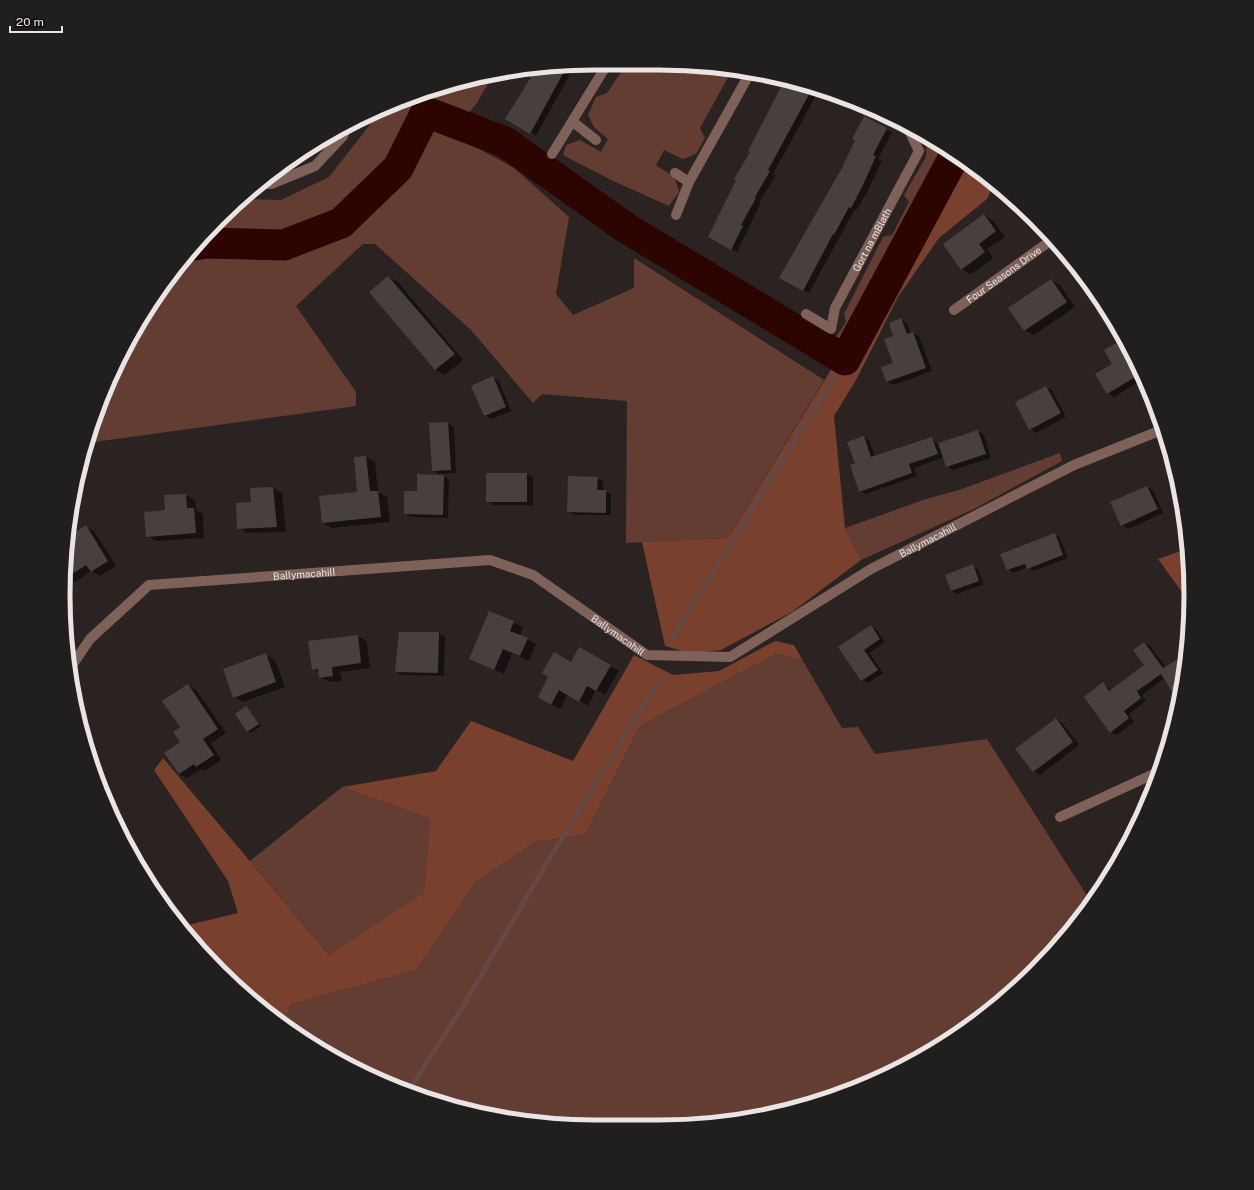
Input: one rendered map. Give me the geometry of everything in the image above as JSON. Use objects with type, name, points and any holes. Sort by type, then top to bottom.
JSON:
[{"type":"street","points":[[552,154],[604,70]]},
{"type":"street","points":[[676,215],[689,182],[748,78]]},
{"type":"street","points":[[573,122],[596,140]]},
{"type":"street","points":[[268,184],[315,166],[344,134]]},
{"type":"street","name":"Gort na mBlath","points":[[806,314],[831,329],[835,308],[919,151],[911,134]]},
{"type":"street","points":[[675,173],[689,182]]},
{"type":"street","name":"Four Seasons Drive","points":[[954,310],[1048,243]]},
{"type":"street","name":"Ballymacahill","points":[[74,663],[90,639],[148,585],[490,560],[533,575],[647,655],[730,657],[871,569],[1074,465],[1158,432]]},
{"type":"street","points":[[1060,817],[1152,775]]},
{"type":"shaded area","points":[[622,70],[693,71],[730,74],[700,128],[705,138],[696,154],[683,159],[664,150],[656,165],[671,175],[678,186],[679,192],[669,206],[611,180],[563,155],[566,145],[580,140],[601,152],[608,139],[594,127],[588,115],[596,97],[607,93]]},
{"type":"shaded area","points":[[490,81],[477,103],[466,116],[448,106],[437,126],[514,168],[569,217],[556,294],[573,315],[634,288],[634,258],[824,380],[728,538],[626,543],[627,401],[542,394],[533,403],[471,330],[375,244],[363,244],[296,306],[356,392],[356,406],[93,442],[110,394],[140,332],[178,275],[200,249],[250,199],[281,200],[329,177],[375,119],[426,98]]},
{"type":"shaded area","points":[[927,143],[951,158],[839,347],[790,317],[793,314],[836,337],[846,322],[844,314],[883,237],[892,235],[909,202],[904,195],[926,157]]},
{"type":"shaded area","points":[[953,159],[992,189],[987,199],[939,238],[898,297],[856,380],[834,416],[845,528],[861,560],[792,612],[721,650],[689,653],[665,646],[642,542],[728,538],[843,350]]},
{"type":"shaded area","points":[[1060,453],[1062,461],[974,509],[861,560],[845,528],[926,499],[959,490]]},
{"type":"shaded area","points":[[1182,551],[1184,595],[1158,559]]},
{"type":"shaded area","points":[[775,641],[794,645],[803,661],[776,654],[640,726],[585,835],[535,842],[476,882],[416,970],[292,1004],[284,1019],[249,990],[224,966],[187,925],[238,913],[228,881],[154,770],[163,758],[329,955],[424,893],[430,819],[342,787],[436,771],[471,721],[573,761],[634,655],[673,675],[719,671]]},
{"type":"shaded area","points":[[776,654],[803,661],[842,728],[858,727],[875,754],[987,739],[1088,898],[1054,941],[1005,990],[979,1012],[922,1050],[860,1080],[828,1092],[795,1102],[728,1116],[693,1119],[595,1120],[526,1116],[493,1110],[426,1092],[394,1080],[332,1050],[284,1019],[292,1004],[416,970],[476,882],[535,842],[585,835],[640,726]]},
{"type":"shaded area","points":[[342,787],[430,819],[424,894],[329,955],[250,861]]},
{"type":"building","points":[[564,71],[530,134],[505,119],[533,73]]},
{"type":"building","points":[[782,85],[810,93],[768,170],[770,171],[741,225],[743,226],[731,250],[708,237],[736,180],[734,179],[750,152],[748,151]]},
{"type":"building","points":[[864,116],[887,128],[873,155],[876,156],[863,185],[851,208],[849,207],[834,235],[833,234],[803,291],[779,278],[842,168],[855,140],[852,139]]},
{"type":"building","points":[[984,214],[996,231],[979,244],[985,252],[961,270],[943,244]]},
{"type":"building","points":[[388,276],[455,354],[435,370],[369,292]]},
{"type":"building","points":[[1051,279],[1067,302],[1024,331],[1008,308]]},
{"type":"building","points":[[901,318],[907,334],[913,332],[926,368],[886,382],[881,367],[893,363],[884,339],[893,336],[889,323]]},
{"type":"building","points":[[1119,342],[1136,376],[1107,394],[1095,374],[1112,364],[1104,350]]},
{"type":"building","points":[[493,376],[506,407],[484,416],[471,386]]},
{"type":"building","points":[[1046,386],[1061,413],[1029,430],[1015,402]]},
{"type":"building","points":[[448,422],[451,470],[432,471],[429,423]]},
{"type":"building","points":[[978,430],[986,454],[946,467],[938,443]]},
{"type":"building","points":[[864,436],[871,457],[932,437],[938,454],[909,464],[912,473],[859,492],[850,465],[855,463],[847,442]]},
{"type":"building","points":[[366,456],[370,491],[378,491],[381,517],[322,523],[319,496],[357,492],[354,457]]},
{"type":"building","points":[[486,473],[527,473],[527,502],[486,502]]},
{"type":"building","points":[[417,474],[444,475],[443,515],[404,514],[404,491],[417,491]]},
{"type":"building","points":[[568,476],[598,477],[597,490],[606,490],[606,513],[567,512]]},
{"type":"building","points":[[1147,486],[1158,509],[1121,526],[1110,502]]},
{"type":"building","points":[[273,487],[277,527],[237,529],[236,503],[251,502],[250,488]]},
{"type":"building","points":[[186,494],[187,508],[194,508],[196,533],[146,537],[144,512],[165,510],[164,495]]},
{"type":"building","points":[[86,525],[108,561],[91,572],[86,565],[71,575],[73,533]]},
{"type":"building","points":[[1055,533],[1063,555],[1027,569],[1025,564],[1007,570],[1000,554]]},
{"type":"building","points":[[973,564],[979,581],[951,591],[945,575]]},
{"type":"building","points":[[489,611],[514,621],[510,631],[528,638],[520,656],[503,649],[494,670],[469,659]]},
{"type":"building","points":[[871,625],[880,639],[864,650],[878,670],[861,681],[838,647]]},
{"type":"building","points":[[399,632],[439,632],[438,673],[395,672]]},
{"type":"building","points":[[358,635],[361,663],[332,667],[333,676],[319,678],[318,669],[312,670],[308,641]]},
{"type":"building","points":[[1144,642],[1163,668],[1181,657],[1174,695],[1161,674],[1137,691],[1141,698],[1124,711],[1129,718],[1110,733],[1084,697],[1103,682],[1109,691],[1144,665],[1133,650]]},
{"type":"building","points":[[579,647],[611,665],[596,691],[587,686],[579,702],[559,690],[551,705],[538,697],[548,677],[542,673],[554,652],[571,662]]},
{"type":"building","points":[[266,653],[276,682],[233,698],[223,669]]},
{"type":"building","points":[[188,684],[218,729],[203,739],[214,755],[196,767],[194,764],[179,774],[164,753],[180,742],[173,732],[180,727],[162,701]]},
{"type":"building","points":[[246,706],[259,724],[247,732],[235,714]]},
{"type":"building","points":[[1056,718],[1073,742],[1033,772],[1015,749]]},
{"type":"waterway","points":[[205,243],[284,245],[341,223],[398,168],[426,112],[505,142],[626,228],[845,360],[953,159]]},
{"type":"waterway","points":[[673,637],[845,360]]},
{"type":"waterway","points":[[411,1087],[465,1003],[539,876],[658,681]]}]
